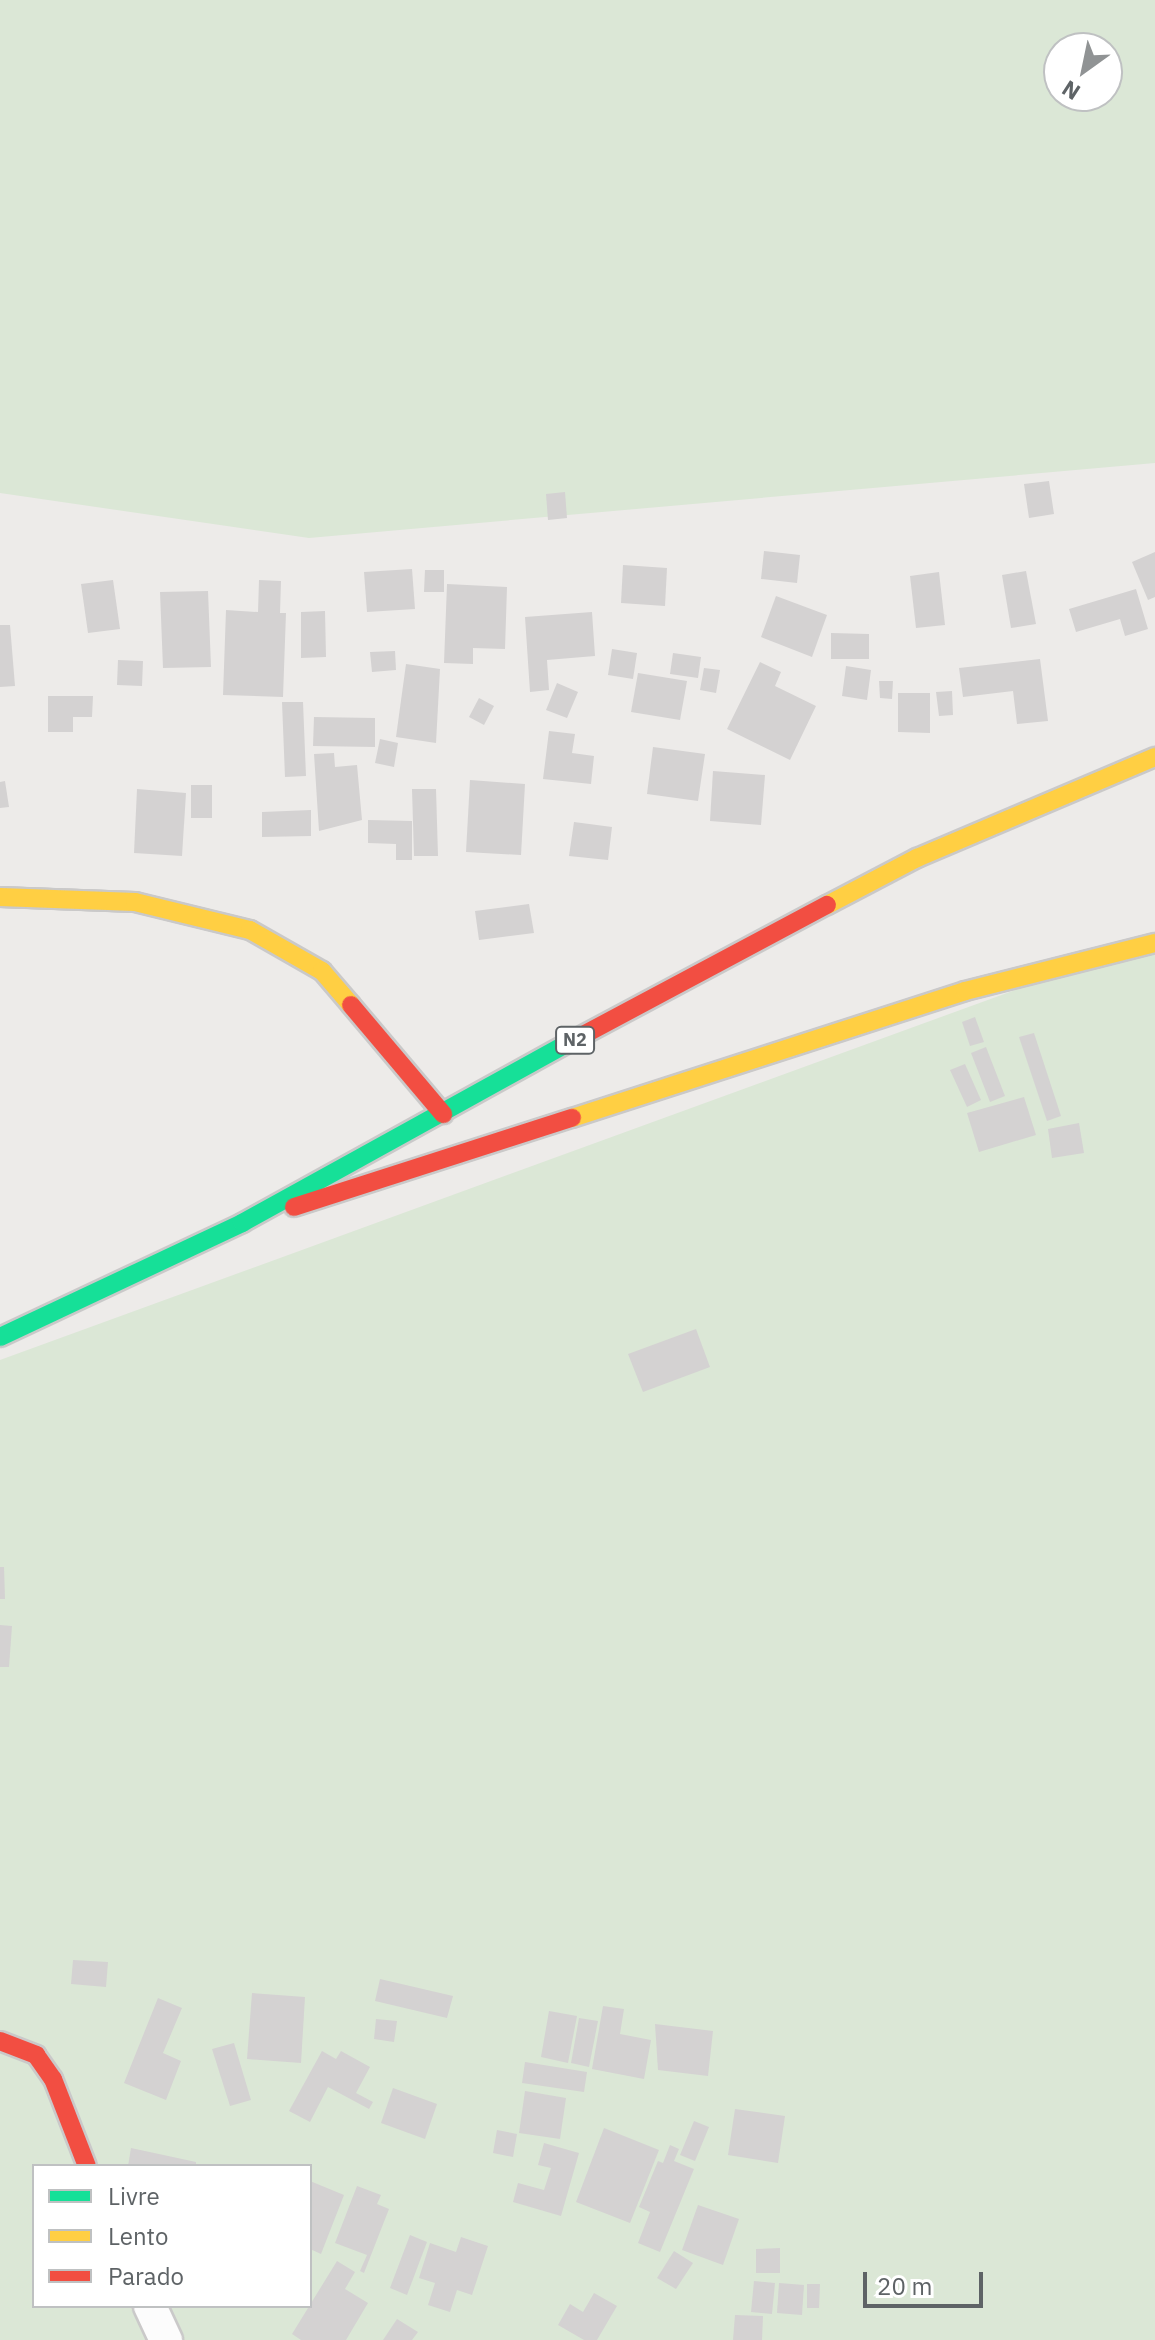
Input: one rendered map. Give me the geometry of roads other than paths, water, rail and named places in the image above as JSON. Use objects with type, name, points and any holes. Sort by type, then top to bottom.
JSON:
[{"type":"main road","name":"N2","points":[[0,1337],[242,1223],[904,865],[1155,757]]},
{"type":"main road","points":[[0,897],[135,902],[250,930],[322,971],[443,1114]]},
{"type":"main road","points":[[242,1223],[965,991],[1155,943]]},
{"type":"main road","points":[[0,2041],[36,2055],[53,2079],[86,2164]]},
{"type":"street","points":[[151,2308],[166,2340]]}]
